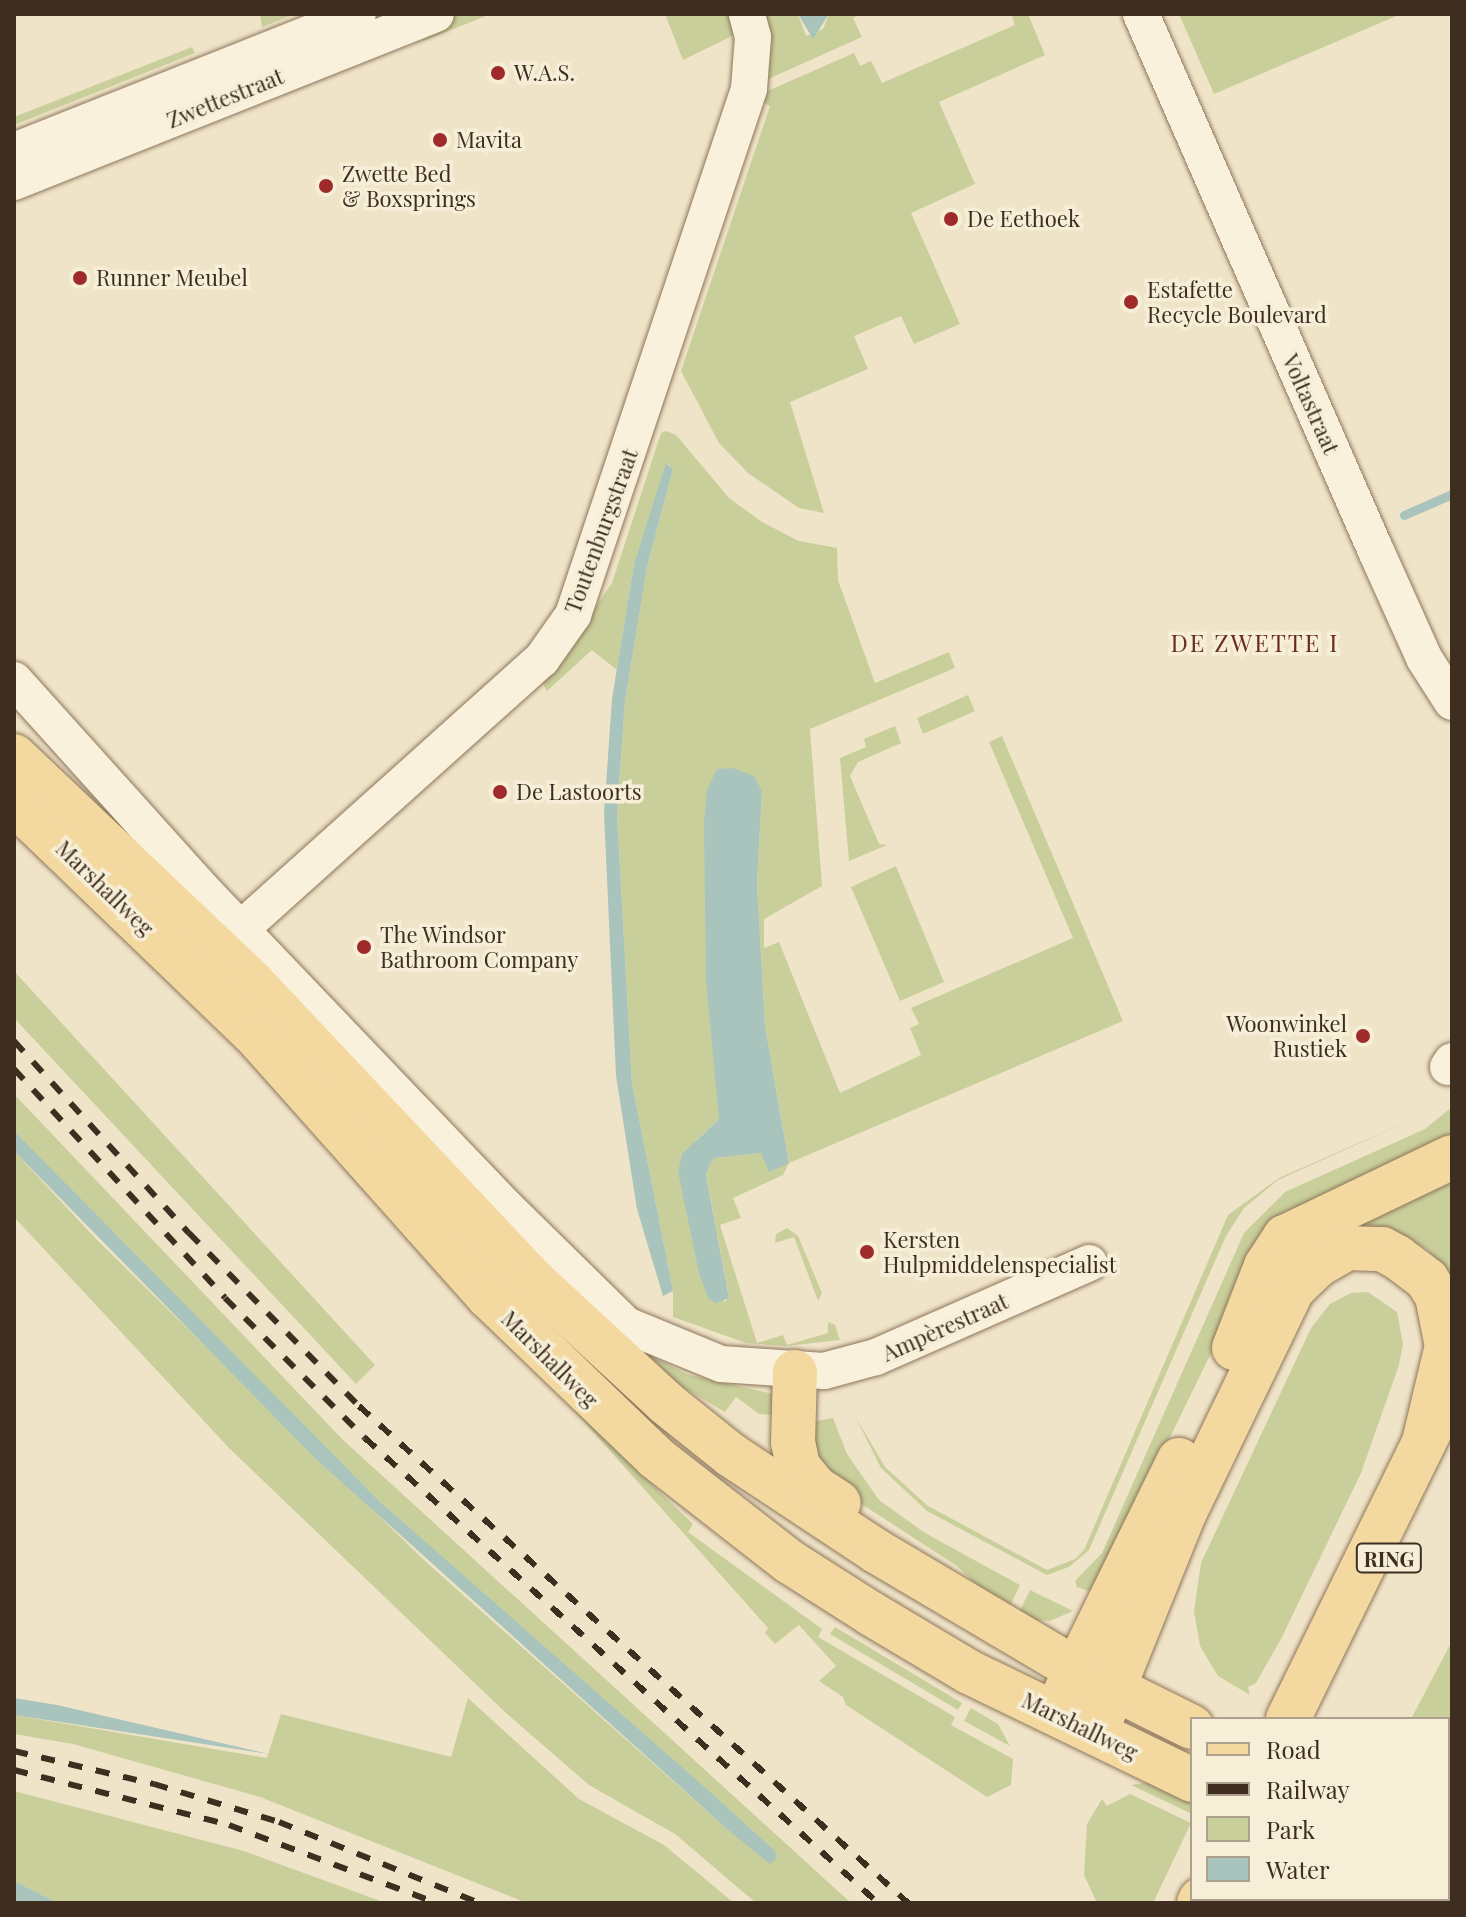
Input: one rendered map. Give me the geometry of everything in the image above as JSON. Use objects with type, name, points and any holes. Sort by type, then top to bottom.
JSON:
[{"type":"main road","points":[[14,724],[45,752],[67,802]]},
{"type":"main road","name":"Marshallweg","points":[[14,756],[67,802],[252,982],[465,1210],[605,1350],[731,1455],[876,1551],[1077,1670],[1190,1726]]},
{"type":"main road","name":"Marshallweg","points":[[14,803],[259,1039],[489,1297],[655,1457],[790,1562],[870,1613],[969,1672],[1190,1779]]},
{"type":"main road","points":[[1055,1713],[1219,1381],[1274,1250],[1311,1220],[1452,1157]]},
{"type":"main road","points":[[1094,1733],[1115,1691],[1185,1512],[1293,1289],[1318,1265],[1347,1248],[1382,1249],[1427,1280],[1437,1296],[1447,1346],[1438,1435]]},
{"type":"main road","points":[[795,1372],[793,1442],[798,1466],[816,1488],[854,1512],[876,1551]]},
{"type":"main road","name":"RING","points":[[1290,1717],[1315,1696],[1438,1435],[1452,1385]]},
{"type":"street","name":"Zwettestraat","points":[[14,151],[358,14]]},
{"type":"street","name":"Zwettestraat","points":[[14,182],[436,14]]},
{"type":"street","name":"Toutenburgstraat","points":[[243,927],[542,659],[573,615],[749,89],[753,37],[747,14]]},
{"type":"street","name":"Voltastraat","points":[[1141,14],[1424,658],[1452,702]]},
{"type":"street","points":[[14,680],[201,888],[243,927],[507,1208],[626,1325],[721,1364],[795,1372]]},
{"type":"street","name":"Ampèrestraat","points":[[795,1372],[861,1363],[1089,1263]]},
{"type":"green space","points":[[260,14],[295,14],[262,27]]},
{"type":"green space","points":[[458,14],[491,14],[423,41],[425,27]]},
{"type":"green space","points":[[665,14],[730,14],[734,35],[683,60]]},
{"type":"green space","points":[[763,14],[798,14],[806,36],[823,29],[829,14],[860,14],[853,18],[862,37],[766,80]]},
{"type":"green space","points":[[1011,14],[1028,14],[1045,55],[939,102],[975,184],[911,213],[960,324],[914,344],[901,316],[854,336],[868,369],[790,402],[824,513],[799,508],[748,473],[719,443],[681,371],[770,106],[760,101],[763,93],[854,53],[860,66],[871,61],[882,83],[1015,25]]},
{"type":"green space","points":[[1179,14],[1401,14],[1214,94]]},
{"type":"green space","points":[[192,47],[195,53],[14,125],[14,117]]},
{"type":"green space","points":[[666,431],[676,435],[729,498],[762,522],[799,541],[837,548],[838,580],[875,683],[949,652],[955,668],[810,729],[822,886],[764,919],[764,948],[779,942],[840,1093],[921,1055],[910,1028],[919,1024],[911,1008],[1073,938],[989,742],[1002,736],[1123,1021],[789,1163],[783,1175],[733,1198],[741,1218],[720,1225],[757,1343],[783,1335],[787,1345],[828,1333],[828,1322],[835,1325],[840,1340],[786,1346],[746,1343],[673,1317],[673,1291],[632,1083],[617,813],[625,701],[647,567],[673,469],[667,463],[634,564],[617,670],[592,650],[547,691],[543,683],[612,583],[661,433]],"holes":[[[762,791],[757,884],[765,1026],[789,1162],[767,1162],[762,1153],[715,1158],[710,1164],[706,1174],[729,1297],[724,1302],[695,1141],[719,1119]]]},
{"type":"green space","points":[[968,695],[975,711],[923,734],[917,718]]},
{"type":"green space","points":[[895,726],[901,743],[858,762],[850,776],[879,844],[887,845],[849,861],[840,758],[866,747],[864,739]]},
{"type":"green space","points":[[896,866],[944,982],[900,1001],[851,887]]},
{"type":"green space","points":[[14,971],[375,1365],[356,1384],[14,1018]]},
{"type":"green space","points":[[14,1094],[342,1439],[851,1903],[756,1903],[675,1834],[589,1785],[507,1714],[229,1448],[14,1217],[14,1151],[96,1239],[426,1562],[727,1829],[380,1502],[139,1263],[14,1131]]},
{"type":"green space","points":[[1452,1107],[1452,1145],[1256,1261],[1094,1593],[1077,1587],[1075,1581],[1102,1553],[1244,1233],[1285,1192],[1425,1129]]},
{"type":"green space","points":[[1420,1116],[1278,1180],[1244,1208],[1226,1236],[1089,1550],[1069,1567],[1047,1575],[927,1511],[881,1468],[855,1416],[885,1467],[928,1506],[1047,1570],[1075,1559],[1084,1550],[1228,1215],[1279,1178]]},
{"type":"green space","points":[[1452,1165],[1452,1278],[1427,1249],[1388,1227],[1342,1226]]},
{"type":"green space","points":[[787,1228],[798,1236],[822,1293],[818,1301],[794,1237],[775,1243],[776,1234]]},
{"type":"green space","points":[[1368,1292],[1397,1312],[1403,1344],[1399,1365],[1361,1473],[1281,1639],[1256,1683],[1248,1687],[1250,1695],[1218,1676],[1200,1646],[1194,1611],[1201,1563],[1311,1328],[1330,1304],[1351,1293]]},
{"type":"green space","points":[[619,1339],[686,1374],[773,1394],[782,1415],[759,1414],[736,1397],[725,1412],[649,1367]]},
{"type":"green space","points":[[563,1398],[693,1524],[688,1532],[822,1629],[818,1637],[955,1717],[951,1725],[1013,1759],[1011,1785],[987,1797],[846,1705],[843,1697],[819,1681],[836,1666],[799,1625],[775,1644],[765,1633],[768,1628]]},
{"type":"green space","points":[[833,1418],[847,1454],[879,1500],[925,1533],[1020,1585],[1006,1614],[957,1566],[826,1481],[805,1423]]},
{"type":"green space","points":[[1030,1590],[1073,1611],[1050,1621],[1016,1619]]},
{"type":"green space","points":[[835,1627],[962,1703],[958,1710],[830,1634]]},
{"type":"green space","points":[[1452,1641],[1450,1748],[1450,1717],[1412,1717]]},
{"type":"green space","points":[[468,1698],[579,1799],[664,1845],[734,1903],[527,1903],[260,1797],[73,1744],[14,1734],[14,1715],[267,1758],[281,1714],[451,1757]]},
{"type":"green space","points":[[971,1708],[998,1724],[1010,1746],[964,1721]]},
{"type":"green space","points":[[1151,1782],[1190,1795],[1190,1813],[1131,1785]]},
{"type":"green space","points":[[14,1791],[244,1851],[386,1903],[58,1903],[14,1881]]},
{"type":"green space","points":[[1130,1794],[1190,1823],[1153,1903],[1097,1903],[1084,1875],[1087,1824],[1102,1799],[1107,1806]]},
{"type":"water","points":[[798,14],[829,14],[813,39]]},
{"type":"water","points":[[666,463],[673,469],[647,567],[625,701],[617,813],[632,1083],[673,1291],[663,1296],[637,1209],[616,1076],[604,813],[612,699],[634,564]]},
{"type":"water","points":[[732,768],[754,776],[762,791],[757,884],[765,1026],[789,1163],[769,1172],[761,1153],[715,1158],[710,1164],[706,1175],[729,1298],[716,1303],[708,1298],[699,1273],[678,1172],[682,1154],[719,1119],[706,981],[704,822],[707,790],[717,769]]},
{"type":"water","points":[[14,1131],[380,1502],[700,1783],[775,1851],[777,1858],[770,1864],[727,1829],[315,1458],[14,1151]]},
{"type":"water","points":[[14,1698],[57,1705],[269,1754],[14,1715]]},
{"type":"water","points":[[14,1881],[58,1903],[14,1903]]},
{"type":"waterway","points":[[1404,515],[1452,494]]},
{"type":"railway","points":[[14,1041],[189,1233],[359,1406],[908,1903]]},
{"type":"railway","points":[[14,1069],[225,1298],[365,1438],[878,1903]]},
{"type":"railway","points":[[14,1751],[154,1784],[279,1822],[479,1903]]},
{"type":"railway","points":[[14,1770],[229,1825],[437,1903]]},
{"type":"place","name":"W.A.S.","points":[[498,73]]},
{"type":"place","name":"Mavita","points":[[440,140]]},
{"type":"place","name":"Zwette Bed & Boxsprings","points":[[326,186]]},
{"type":"place","name":"De Eethoek","points":[[951,219]]},
{"type":"place","name":"Runner Meubel","points":[[80,278]]},
{"type":"place","name":"Estafette Recycle Boulevard","points":[[1131,302]]},
{"type":"place","name":"De Lastoorts","points":[[500,792]]},
{"type":"place","name":"The Windsor Bathroom Company","points":[[364,947]]},
{"type":"place","name":"Woonwinkel Rustiek","points":[[1363,1036]]},
{"type":"place","name":"Kersten Hulpmiddelenspecialist","points":[[867,1252]]},
{"type":"district","name":"DE ZWETTE I","points":[[1255,643]]}]
